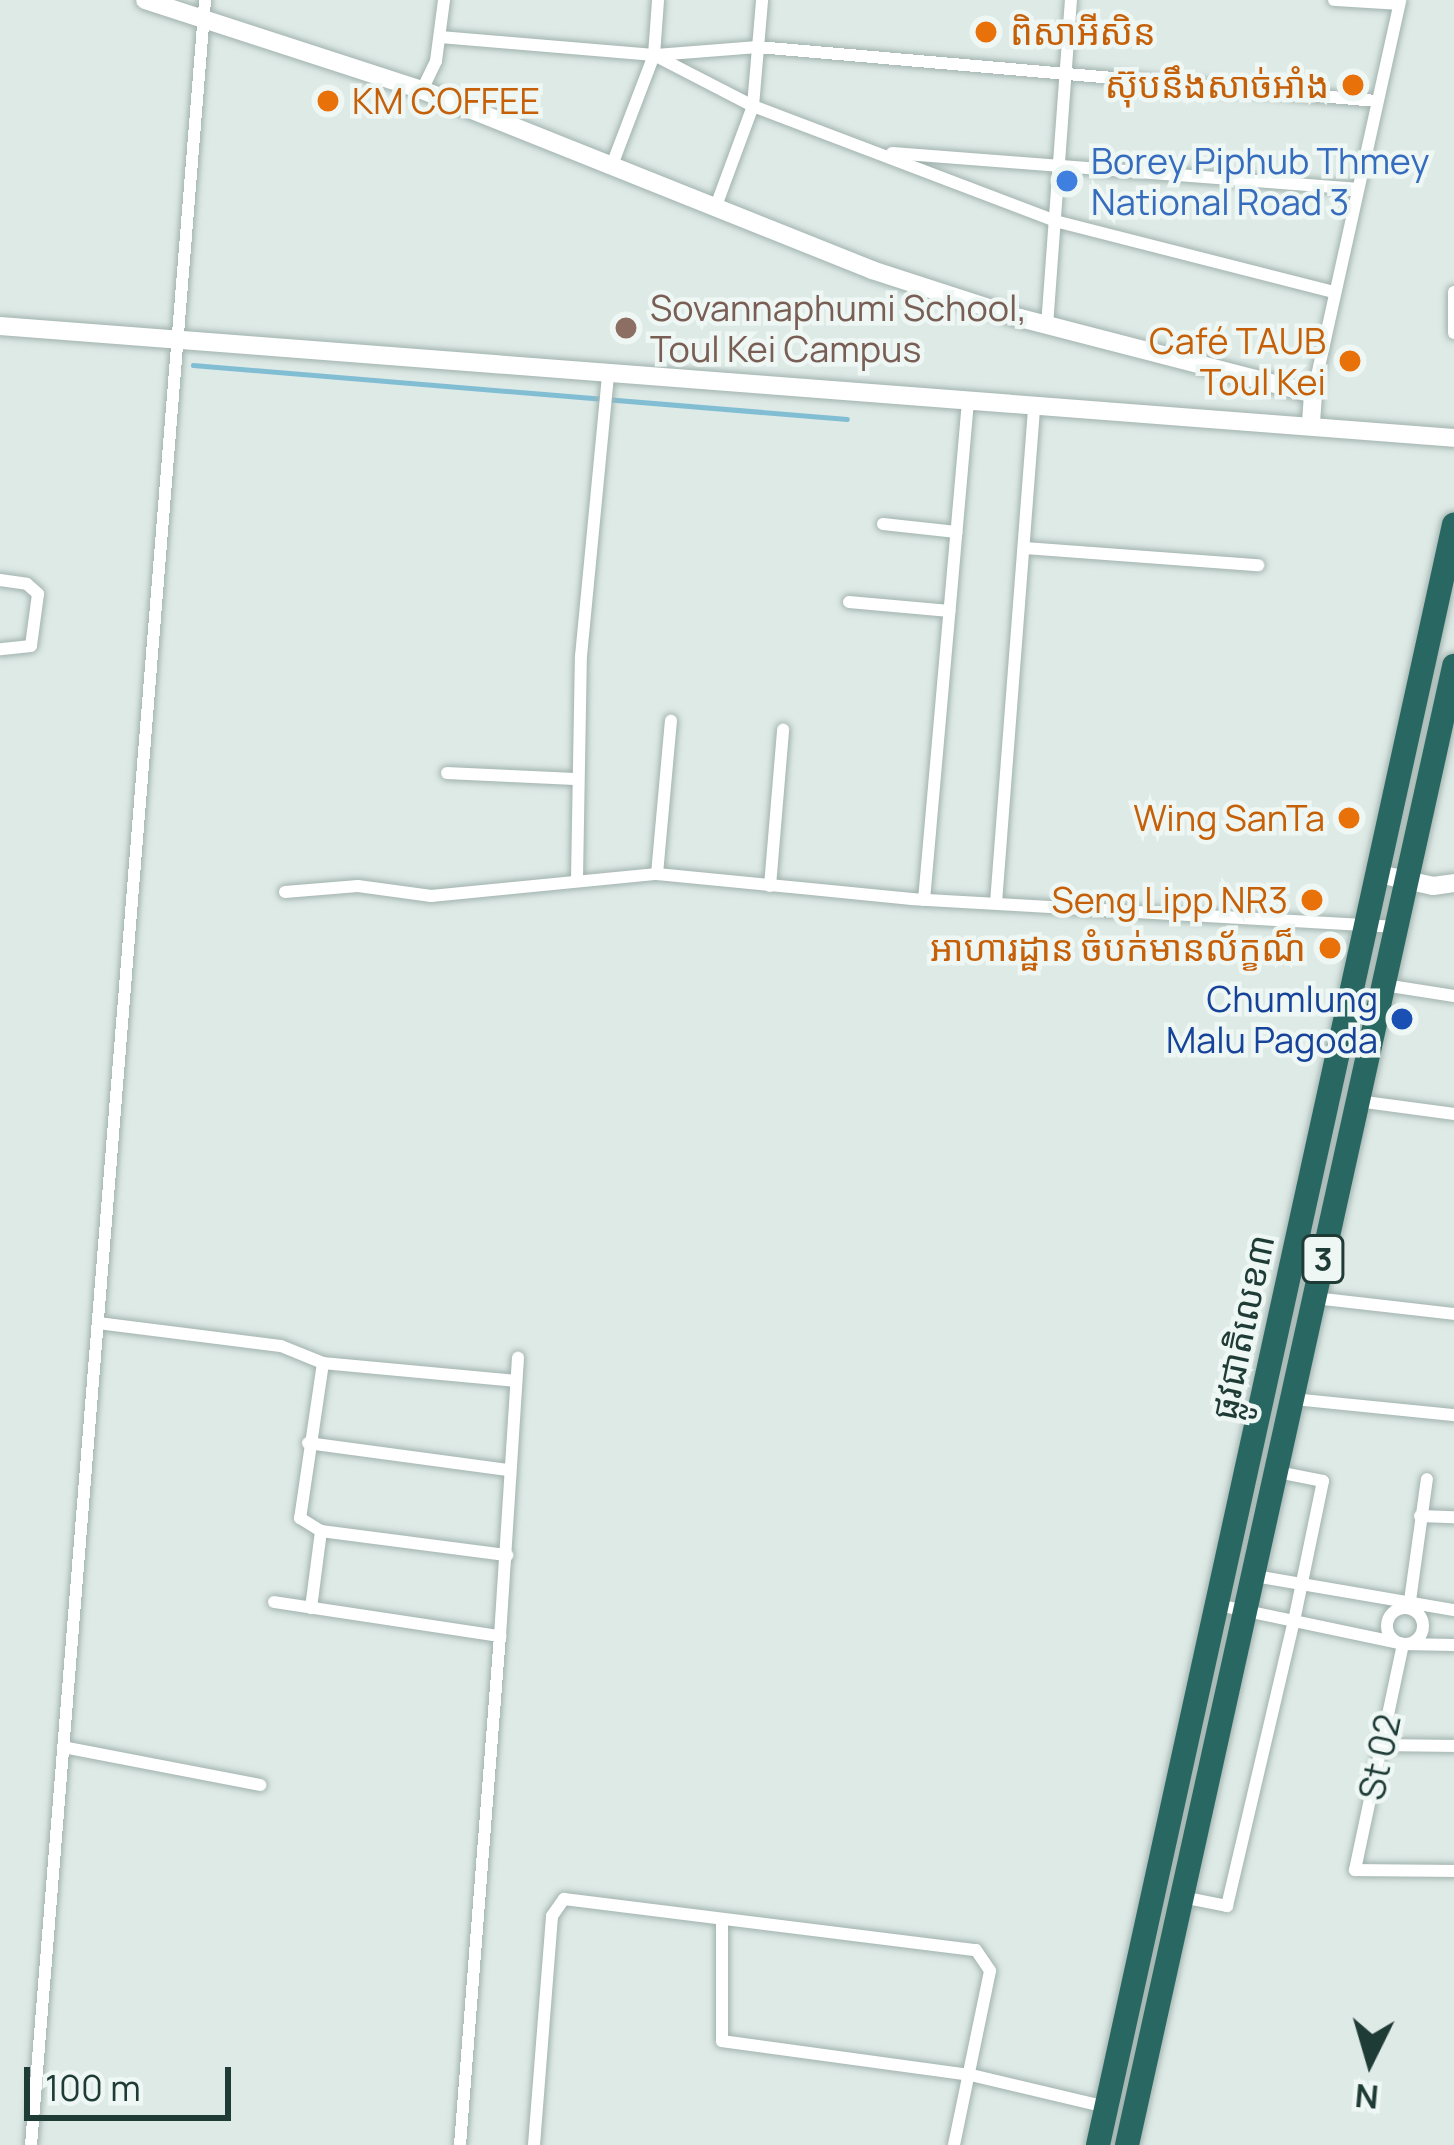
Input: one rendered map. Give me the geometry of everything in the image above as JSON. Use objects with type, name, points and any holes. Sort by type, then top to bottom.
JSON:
[{"type":"highway","name":"ផ្លូវជាតិលេខ៣","points":[[1098,2145],[1454,525]]},
{"type":"highway","name":"ផ្លូវជាតិលេខ៣","points":[[1127,2145],[1454,666]]},
{"type":"main road","points":[[145,0],[202,24],[422,90],[872,270],[1047,326],[1313,394],[1311,424]]},
{"type":"main road","points":[[0,326],[607,383],[968,401],[1454,438]]},
{"type":"main road","points":[[1379,874],[1454,883]]},
{"type":"street","points":[[31,2145],[205,0]]},
{"type":"street","points":[[422,90],[440,37],[444,0]]},
{"type":"street","points":[[612,165],[654,55],[658,0]]},
{"type":"street","points":[[716,206],[753,106],[762,0]]},
{"type":"street","points":[[1047,326],[1071,0]]},
{"type":"street","points":[[1313,394],[1400,2],[1334,0]]},
{"type":"street","points":[[440,37],[654,55],[758,47],[1377,101]]},
{"type":"street","points":[[654,55],[753,106],[1054,221],[1334,292]]},
{"type":"street","points":[[873,152],[1357,189]]},
{"type":"street","points":[[1454,292],[1454,333]]},
{"type":"street","points":[[577,879],[574,778],[607,383]]},
{"type":"street","points":[[925,900],[968,401]]},
{"type":"street","points":[[996,903],[1034,406]]},
{"type":"street","points":[[883,524],[957,532]]},
{"type":"street","points":[[1024,548],[1258,565]]},
{"type":"street","points":[[0,580],[27,584],[38,594],[31,646],[0,649]]},
{"type":"street","points":[[849,602],[950,611]]},
{"type":"street","points":[[657,874],[671,721]]},
{"type":"street","points":[[770,886],[783,730]]},
{"type":"street","points":[[447,773],[574,778]]},
{"type":"street","points":[[285,892],[358,886],[431,896],[657,874],[925,900],[1368,921],[1396,927]]},
{"type":"street","points":[[1384,985],[1454,996]]},
{"type":"street","points":[[1358,1101],[1454,1114]]},
{"type":"street","points":[[1314,1298],[1454,1314]]},
{"type":"street","points":[[98,1323],[281,1346],[322,1363],[516,1382]]},
{"type":"street","points":[[460,2145],[518,1358]]},
{"type":"street","points":[[322,1363],[300,1518],[321,1531],[507,1555]]},
{"type":"street","points":[[1292,1399],[1454,1415]]},
{"type":"street","points":[[308,1443],[508,1470]]},
{"type":"street","points":[[1182,1897],[1228,1906],[1294,1621],[1322,1481],[1276,1472]]},
{"type":"street","points":[[1403,1644],[1388,1623],[1409,1608],[1427,1479]]},
{"type":"street","points":[[1420,1516],[1454,1517]]},
{"type":"street","points":[[311,1608],[321,1531]]},
{"type":"street","points":[[1226,1571],[1409,1608],[1454,1610]]},
{"type":"street","points":[[274,1602],[500,1636]]},
{"type":"street","points":[[1218,1605],[1403,1644],[1454,1645]]},
{"type":"street","points":[[1403,1644],[1422,1632],[1419,1615],[1409,1608]]},
{"type":"street","name":"St 02","points":[[1403,1644],[1355,1870],[1454,1871]]},
{"type":"street","points":[[1382,1744],[1454,1746]]},
{"type":"street","points":[[63,1747],[260,1785]]},
{"type":"street","points":[[534,2145],[554,1905],[565,1899],[976,1950],[990,1971],[954,2145]]},
{"type":"street","points":[[722,1921],[722,2041],[971,2075],[1106,2107]]},
{"type":"waterway","points":[[193,365],[847,419]]},
{"type":"place","name":"ពិសាអីសិន","points":[[986,32]]},
{"type":"place","name":"ស៊ុបនឹងសាច់អាំង","points":[[1353,85]]},
{"type":"place","name":"KM COFFEE","points":[[328,101]]},
{"type":"place","name":"Borey Piphub Thmey National Road 3","points":[[1067,181]]},
{"type":"place","name":"Sovannaphumi School, Toul Kei Campus","points":[[626,328]]},
{"type":"place","name":"Café TAUB Toul Kei","points":[[1350,361]]},
{"type":"place","name":"Wing SanTa","points":[[1349,818]]},
{"type":"place","name":"Seng Lipp NR3","points":[[1312,900]]},
{"type":"place","name":"អាហារដ្ឋាន ចំបក់មានល័ក្ខណ៏","points":[[1330,948]]},
{"type":"place","name":"Chumlung Malu Pagoda","points":[[1402,1019]]}]
